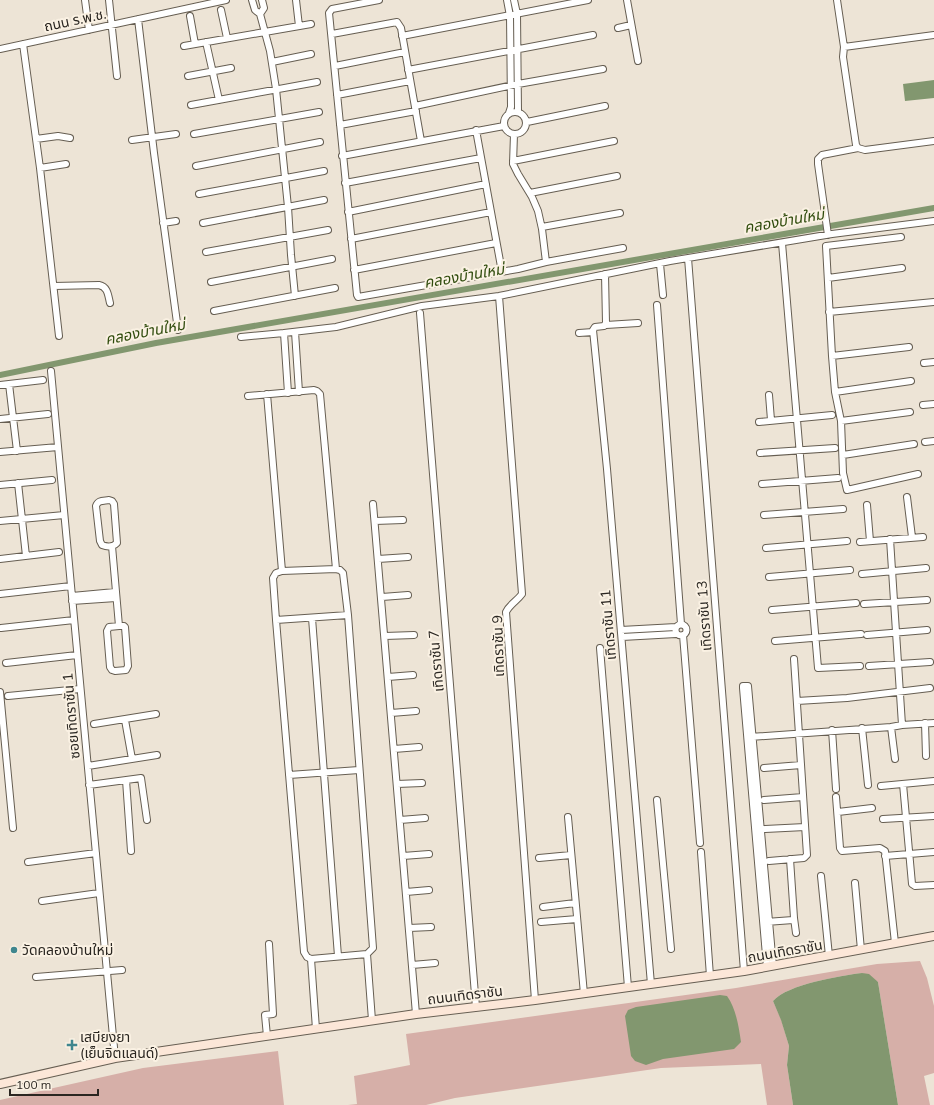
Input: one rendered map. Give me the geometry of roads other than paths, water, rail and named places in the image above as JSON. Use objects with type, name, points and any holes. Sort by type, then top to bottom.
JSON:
[{"type":"street","points":[[85,0],[89,30]]},
{"type":"street","points":[[109,0],[117,76]]},
{"type":"street","name":"ถนน ร.พ.ช.","points":[[0,49],[226,0]]},
{"type":"street","points":[[252,0],[254,10],[260,14],[272,62],[276,89],[295,296]]},
{"type":"street","points":[[260,14],[264,8],[262,0]]},
{"type":"street","points":[[296,0],[299,26]]},
{"type":"street","points":[[379,0],[332,10],[329,13],[357,295],[360,298],[622,248]]},
{"type":"street","points":[[507,0],[510,16],[510,51],[518,112]]},
{"type":"street","points":[[509,113],[518,112],[524,115],[527,125],[524,131],[514,134],[508,132],[504,126],[504,120],[511,107],[517,49],[517,14],[514,0]]},
{"type":"street","points":[[402,36],[588,0]]},
{"type":"street","points":[[627,0],[638,61]]},
{"type":"street","points":[[837,0],[844,47],[843,57],[856,144],[858,148]]},
{"type":"street","points":[[221,10],[227,38]]},
{"type":"street","points":[[190,16],[196,44]]},
{"type":"street","points":[[138,19],[163,224],[178,330]]},
{"type":"street","points":[[332,34],[397,22],[401,28],[421,140]]},
{"type":"street","points":[[184,46],[310,24]]},
{"type":"street","points":[[618,28],[631,25]]},
{"type":"street","points":[[408,70],[593,35]]},
{"type":"street","points":[[844,47],[934,35]]},
{"type":"street","points":[[206,42],[219,100]]},
{"type":"street","points":[[23,44],[40,168],[59,336]]},
{"type":"street","points":[[335,66],[405,52]]},
{"type":"street","points":[[272,62],[311,54]]},
{"type":"street","points":[[188,76],[212,70],[231,68]]},
{"type":"street","points":[[340,125],[514,85],[603,69]]},
{"type":"street","points":[[337,96],[410,81]]},
{"type":"street","points":[[191,105],[317,82]]},
{"type":"street","points":[[527,122],[605,106]]},
{"type":"street","points":[[194,134],[319,112]]},
{"type":"street","points":[[342,156],[421,140],[504,126]]},
{"type":"street","points":[[476,130],[502,272]]},
{"type":"street","points":[[132,140],[176,134]]},
{"type":"street","points":[[514,134],[513,161],[518,174],[538,211],[542,227],[546,262]]},
{"type":"street","points":[[36,139],[58,136],[70,138]]},
{"type":"street","points":[[513,161],[614,141]]},
{"type":"street","points":[[828,233],[818,159],[822,156],[858,148],[865,150],[934,141]]},
{"type":"street","points":[[196,166],[320,142]]},
{"type":"street","points":[[345,184],[481,158]]},
{"type":"street","points":[[40,168],[66,164]]},
{"type":"street","points":[[199,194],[324,171]]},
{"type":"street","points":[[530,194],[617,176]]},
{"type":"street","points":[[348,212],[486,184]]},
{"type":"street","points":[[203,223],[324,200]]},
{"type":"street","points":[[351,239],[491,212]]},
{"type":"street","points":[[542,227],[620,213]]},
{"type":"street","points":[[241,337],[336,327],[422,306],[499,296],[688,258],[782,243],[828,233],[934,221]]},
{"type":"street","points":[[163,224],[176,222]]},
{"type":"street","points":[[206,252],[328,230]]},
{"type":"street","points":[[901,237],[826,246],[832,356],[835,392],[841,421],[843,473],[848,490],[918,474]]},
{"type":"street","points":[[354,270],[496,243]]},
{"type":"street","points":[[782,243],[818,668],[860,666]]},
{"type":"street","name":"เทิดราชัน 13","points":[[688,258],[744,971]]},
{"type":"street","points":[[211,282],[332,259]]},
{"type":"street","points":[[660,264],[663,295]]},
{"type":"street","points":[[828,278],[902,268]]},
{"type":"street","points":[[606,274],[606,325]]},
{"type":"street","points":[[54,286],[104,286],[107,290],[110,303]]},
{"type":"street","points":[[214,310],[335,288]]},
{"type":"street","name":"เทิดราชัน 9","points":[[499,296],[522,594],[509,606],[506,612],[535,1000]]},
{"type":"street","points":[[829,312],[934,302]]},
{"type":"street","points":[[657,305],[679,630],[700,843]]},
{"type":"street","name":"เทิดราชัน 7","points":[[420,313],[476,1007]]},
{"type":"street","points":[[579,333],[593,332],[594,327],[638,323]]},
{"type":"street","points":[[295,332],[299,392]]},
{"type":"street","name":"เทิดราชัน 11","points":[[593,332],[622,637],[651,984]]},
{"type":"street","points":[[284,333],[288,392]]},
{"type":"street","points":[[832,356],[909,347]]},
{"type":"street","points":[[924,363],[934,362]]},
{"type":"street","name":"ซอยเทิดราชัน 1","points":[[51,371],[115,1058]]},
{"type":"street","points":[[0,385],[43,380]]},
{"type":"street","points":[[835,392],[911,381]]},
{"type":"street","points":[[9,384],[17,451]]},
{"type":"street","points":[[248,396],[314,390],[320,394],[336,569]]},
{"type":"street","points":[[267,394],[282,571]]},
{"type":"street","points":[[769,395],[771,420]]},
{"type":"street","points":[[923,405],[934,404]]},
{"type":"street","points":[[841,421],[910,412]]},
{"type":"street","points":[[0,419],[48,414]]},
{"type":"street","points":[[759,422],[832,415]]},
{"type":"street","points":[[926,442],[934,441]]},
{"type":"street","points":[[843,455],[914,444]]},
{"type":"street","points":[[0,452],[58,447]]},
{"type":"street","points":[[760,453],[835,448]]},
{"type":"street","points":[[762,484],[838,478]]},
{"type":"street","points":[[0,485],[52,480]]},
{"type":"street","points":[[18,483],[26,556]]},
{"type":"street","points":[[907,497],[912,538]]},
{"type":"street","points":[[110,500],[114,504],[117,543],[112,546],[102,545],[100,541],[96,506],[100,501],[110,500]]},
{"type":"street","points":[[374,504],[416,1014]]},
{"type":"street","points":[[867,505],[870,541]]},
{"type":"street","points":[[764,515],[843,509]]},
{"type":"street","points":[[0,521],[64,515]]},
{"type":"street","points":[[375,521],[404,520]]},
{"type":"street","points":[[860,542],[923,536]]},
{"type":"street","points":[[890,539],[902,725]]},
{"type":"street","points":[[766,548],[847,541]]},
{"type":"street","points":[[112,546],[118,626]]},
{"type":"street","points":[[0,559],[59,552]]},
{"type":"street","points":[[378,559],[408,557]]},
{"type":"street","points":[[862,574],[926,568]]},
{"type":"street","points":[[336,569],[343,573],[348,615],[373,948],[367,954],[311,959],[307,957],[304,952],[273,578],[276,573],[282,571],[336,569]]},
{"type":"street","points":[[769,577],[850,570]]},
{"type":"street","points":[[0,594],[71,586]]},
{"type":"street","points":[[72,598],[115,595]]},
{"type":"street","points":[[382,598],[408,595]]},
{"type":"street","points":[[864,604],[927,600]]},
{"type":"street","points":[[772,610],[856,602]]},
{"type":"street","points":[[276,620],[348,615]]},
{"type":"street","points":[[312,618],[338,956]]},
{"type":"street","points":[[1,628],[74,620]]},
{"type":"street","points":[[118,626],[125,627],[128,666],[126,670],[115,671],[110,667],[107,631],[109,627],[118,626]]},
{"type":"street","points":[[621,630],[679,630]]},
{"type":"street","points":[[622,637],[679,630]]},
{"type":"street","points":[[775,641],[927,630]]},
{"type":"street","points":[[385,636],[414,635]]},
{"type":"street","points":[[600,648],[628,988]]},
{"type":"street","points":[[6,662],[77,655]]},
{"type":"street","points":[[769,861],[804,858],[807,855],[794,659]]},
{"type":"street","points":[[869,666],[930,662]]},
{"type":"street","points":[[388,677],[412,675]]},
{"type":"street","points":[[750,737],[749,686],[744,686],[743,688],[750,737],[770,967]]},
{"type":"street","points":[[797,701],[930,688]]},
{"type":"street","points":[[8,696],[80,689]]},
{"type":"street","points":[[0,692],[13,828]]},
{"type":"street","points":[[391,713],[416,711]]},
{"type":"street","points":[[94,724],[156,714]]},
{"type":"street","points":[[125,720],[132,758]]},
{"type":"street","points":[[925,723],[926,756]]},
{"type":"street","points":[[750,737],[934,723]]},
{"type":"street","points":[[891,727],[895,759]]},
{"type":"street","points":[[862,728],[868,785]]},
{"type":"street","points":[[832,730],[836,789]]},
{"type":"street","points":[[394,749],[419,747]]},
{"type":"street","points":[[88,766],[157,755]]},
{"type":"street","points":[[764,768],[801,765]]},
{"type":"street","points":[[289,775],[359,770]]},
{"type":"street","points":[[89,785],[141,778],[147,820]]},
{"type":"street","points":[[126,780],[131,851]]},
{"type":"street","points":[[881,786],[934,781]]},
{"type":"street","points":[[397,784],[422,783]]},
{"type":"street","points":[[903,784],[912,884],[915,886],[934,885]]},
{"type":"street","points":[[764,800],[803,797]]},
{"type":"street","points":[[836,797],[840,848],[842,851],[846,852],[880,848],[885,852],[894,944]]},
{"type":"street","points":[[657,800],[671,949]]},
{"type":"street","points":[[838,812],[872,808]]},
{"type":"street","points":[[883,819],[934,816]]},
{"type":"street","points":[[568,817],[584,994]]},
{"type":"street","points":[[400,820],[425,818]]},
{"type":"street","points":[[766,829],[805,827]]},
{"type":"street","points":[[701,852],[710,976]]},
{"type":"street","points":[[885,856],[934,852]]},
{"type":"street","points":[[28,862],[96,853]]},
{"type":"street","points":[[403,856],[429,854]]},
{"type":"street","points":[[539,858],[571,855]]},
{"type":"street","points":[[790,859],[796,933]]},
{"type":"street","points":[[821,876],[829,956]]},
{"type":"street","points":[[855,883],[861,950]]},
{"type":"street","points":[[406,892],[429,890]]},
{"type":"street","points":[[42,901],[99,893]]},
{"type":"street","points":[[543,907],[575,903]]},
{"type":"street","points":[[766,922],[793,920],[794,918]]},
{"type":"street","points":[[541,922],[577,919]]},
{"type":"street","points":[[409,928],[431,927]]},
{"type":"street","name":"ถนนเทิดราชัน","points":[[0,1084],[115,1058],[372,1020],[584,994],[744,971],[934,936]]},
{"type":"street","points":[[267,1036],[265,1015],[273,1014],[269,944]]},
{"type":"street","points":[[367,954],[372,1020]]},
{"type":"street","points":[[311,959],[316,1028]]},
{"type":"street","points":[[412,965],[435,963]]},
{"type":"street","points":[[36,977],[122,970]]},
{"type":"waterway","name":"คลองบ้านใหม่","points":[[0,375],[156,343],[934,208]]},
{"type":"place","name":"วัดคลองบ้านใหม่","points":[[14,950]]},
{"type":"place","name":"เสบียงยา (เย็นจิตแลนด์)","points":[[72,1045]]}]
